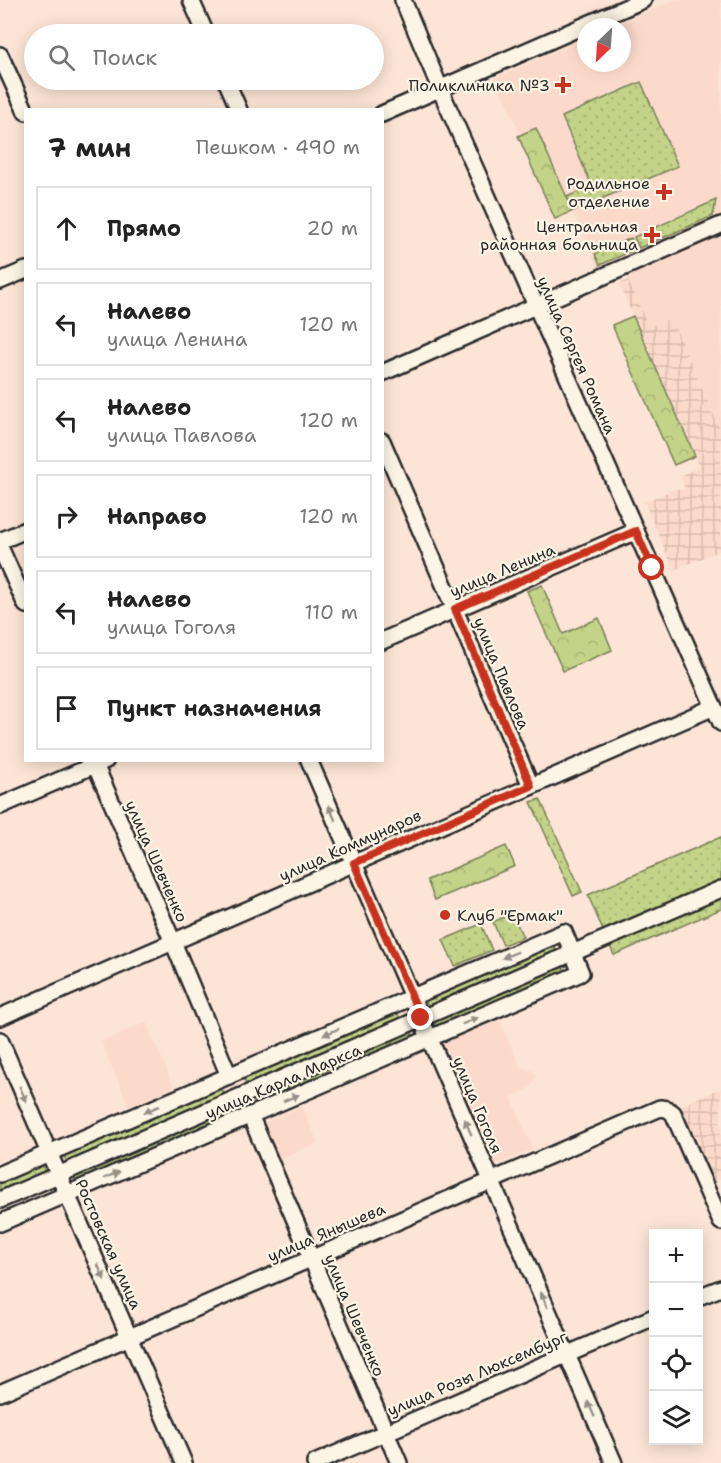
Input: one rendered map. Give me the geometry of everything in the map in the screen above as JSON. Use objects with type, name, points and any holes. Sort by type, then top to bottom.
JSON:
[{"type":"street","points":[[191,0],[202,24]]},
{"type":"street","name":"улица Сергея Романа","points":[[403,0],[440,89],[721,723]]},
{"type":"street","points":[[384,113],[620,4],[643,0]]},
{"type":"street","points":[[0,55],[24,108]]},
{"type":"street","points":[[230,90],[238,108]]},
{"type":"street","points":[[384,372],[721,225]]},
{"type":"street","points":[[0,281],[24,271]]},
{"type":"street","name":"улица Павлова","points":[[384,446],[531,786]]},
{"type":"street","points":[[0,541],[24,531]]},
{"type":"street","name":"улица Ленина","points":[[384,640],[636,531]]},
{"type":"street","points":[[0,547],[24,601]]},
{"type":"street","name":"улица Коммунаров","points":[[0,1017],[714,706]]},
{"type":"street","points":[[0,806],[98,762]]},
{"type":"street","name":"улица Шевченко","points":[[98,762],[229,1076]]},
{"type":"street","name":"улица Гоголя","points":[[310,762],[614,1463]]},
{"type":"street","points":[[0,1200],[721,889]]},
{"type":"street","name":"улица Карла Маркса","points":[[0,1174],[564,932],[581,973],[0,1223]]},
{"type":"street","name":"Ростовская улица","points":[[0,1040],[184,1463]]},
{"type":"street","name":"улица Янышева","points":[[0,1393],[660,1108],[673,1113],[721,1222]]},
{"type":"street","name":"улица Шевченко","points":[[250,1115],[399,1463]]},
{"type":"street","points":[[703,1295],[721,1288]]},
{"type":"street","name":"улица Розы Люксембург","points":[[315,1463],[649,1319]]},
{"type":"shaded area","name":"Центральная районная больница","points":[[674,0],[721,0],[721,431],[671,318],[649,328],[621,264],[600,273],[536,128],[521,135],[495,78],[577,42],[577,72],[631,72],[631,19]]},
{"type":"shaded area","points":[[628,280],[649,327],[671,318],[721,431],[721,550],[674,570],[644,502],[675,489],[685,489],[680,476],[700,467],[619,284]]},
{"type":"shaded area","points":[[497,1014],[520,1067],[533,1071],[536,1076],[531,1087],[511,1097],[533,1149],[495,1165],[440,1039]]},
{"type":"shaded area","points":[[146,1022],[174,1087],[129,1106],[101,1042]]},
{"type":"shaded area","points":[[721,1088],[721,1179],[712,1183],[678,1107]]},
{"type":"shaded area","points":[[302,1106],[318,1143],[278,1160],[262,1124]]},
{"type":"green space","points":[[641,82],[678,166],[573,211],[567,197],[592,186],[562,117]]},
{"type":"green space","points":[[536,128],[573,211],[555,219],[518,136]]},
{"type":"green space","points":[[716,200],[713,216],[639,248],[634,237]]},
{"type":"green space","points":[[631,238],[636,249],[600,265],[595,254]]},
{"type":"green space","points":[[633,316],[695,456],[674,465],[612,325]]},
{"type":"green space","points":[[542,585],[563,634],[599,618],[612,650],[563,671],[527,591]]},
{"type":"green space","points":[[540,799],[582,892],[573,896],[531,802]]},
{"type":"green space","points":[[721,837],[721,885],[686,897],[680,896],[676,902],[604,933],[588,895]]},
{"type":"green space","points":[[506,846],[515,866],[435,900],[427,880]]},
{"type":"green space","points":[[721,894],[721,909],[614,955],[609,944]]},
{"type":"green space","points":[[512,913],[523,937],[503,945],[493,922]]},
{"type":"green space","points":[[481,924],[492,950],[455,966],[443,940]]},
{"type":"green space","points":[[553,943],[558,955],[478,984],[430,1011],[424,998]]},
{"type":"green space","points":[[561,963],[567,975],[438,1030],[433,1018]]},
{"type":"green space","points":[[396,1010],[402,1023],[303,1063],[298,1062],[248,1089],[243,1076]]},
{"type":"green space","points":[[410,1028],[415,1040],[257,1108],[252,1096]]},
{"type":"green space","points":[[221,1086],[226,1098],[72,1165],[71,1161],[67,1163],[63,1154]]},
{"type":"green space","points":[[229,1106],[235,1118],[78,1185],[72,1174],[175,1135],[179,1130]]},
{"type":"green space","points":[[41,1163],[47,1176],[0,1196],[0,1181]]},
{"type":"place","name":"Поликлиника №3","points":[[563,85]]},
{"type":"place","name":"Родильное отделение","points":[[664,192]]},
{"type":"place","name":"Центральная районная больница","points":[[652,235]]},
{"type":"place","name":"Клуб \"Ермак\"","points":[[445,915]]},
{"type":"route","points":[[421,1018],[354,863],[531,786],[455,609],[636,531],[652,568]]}]
